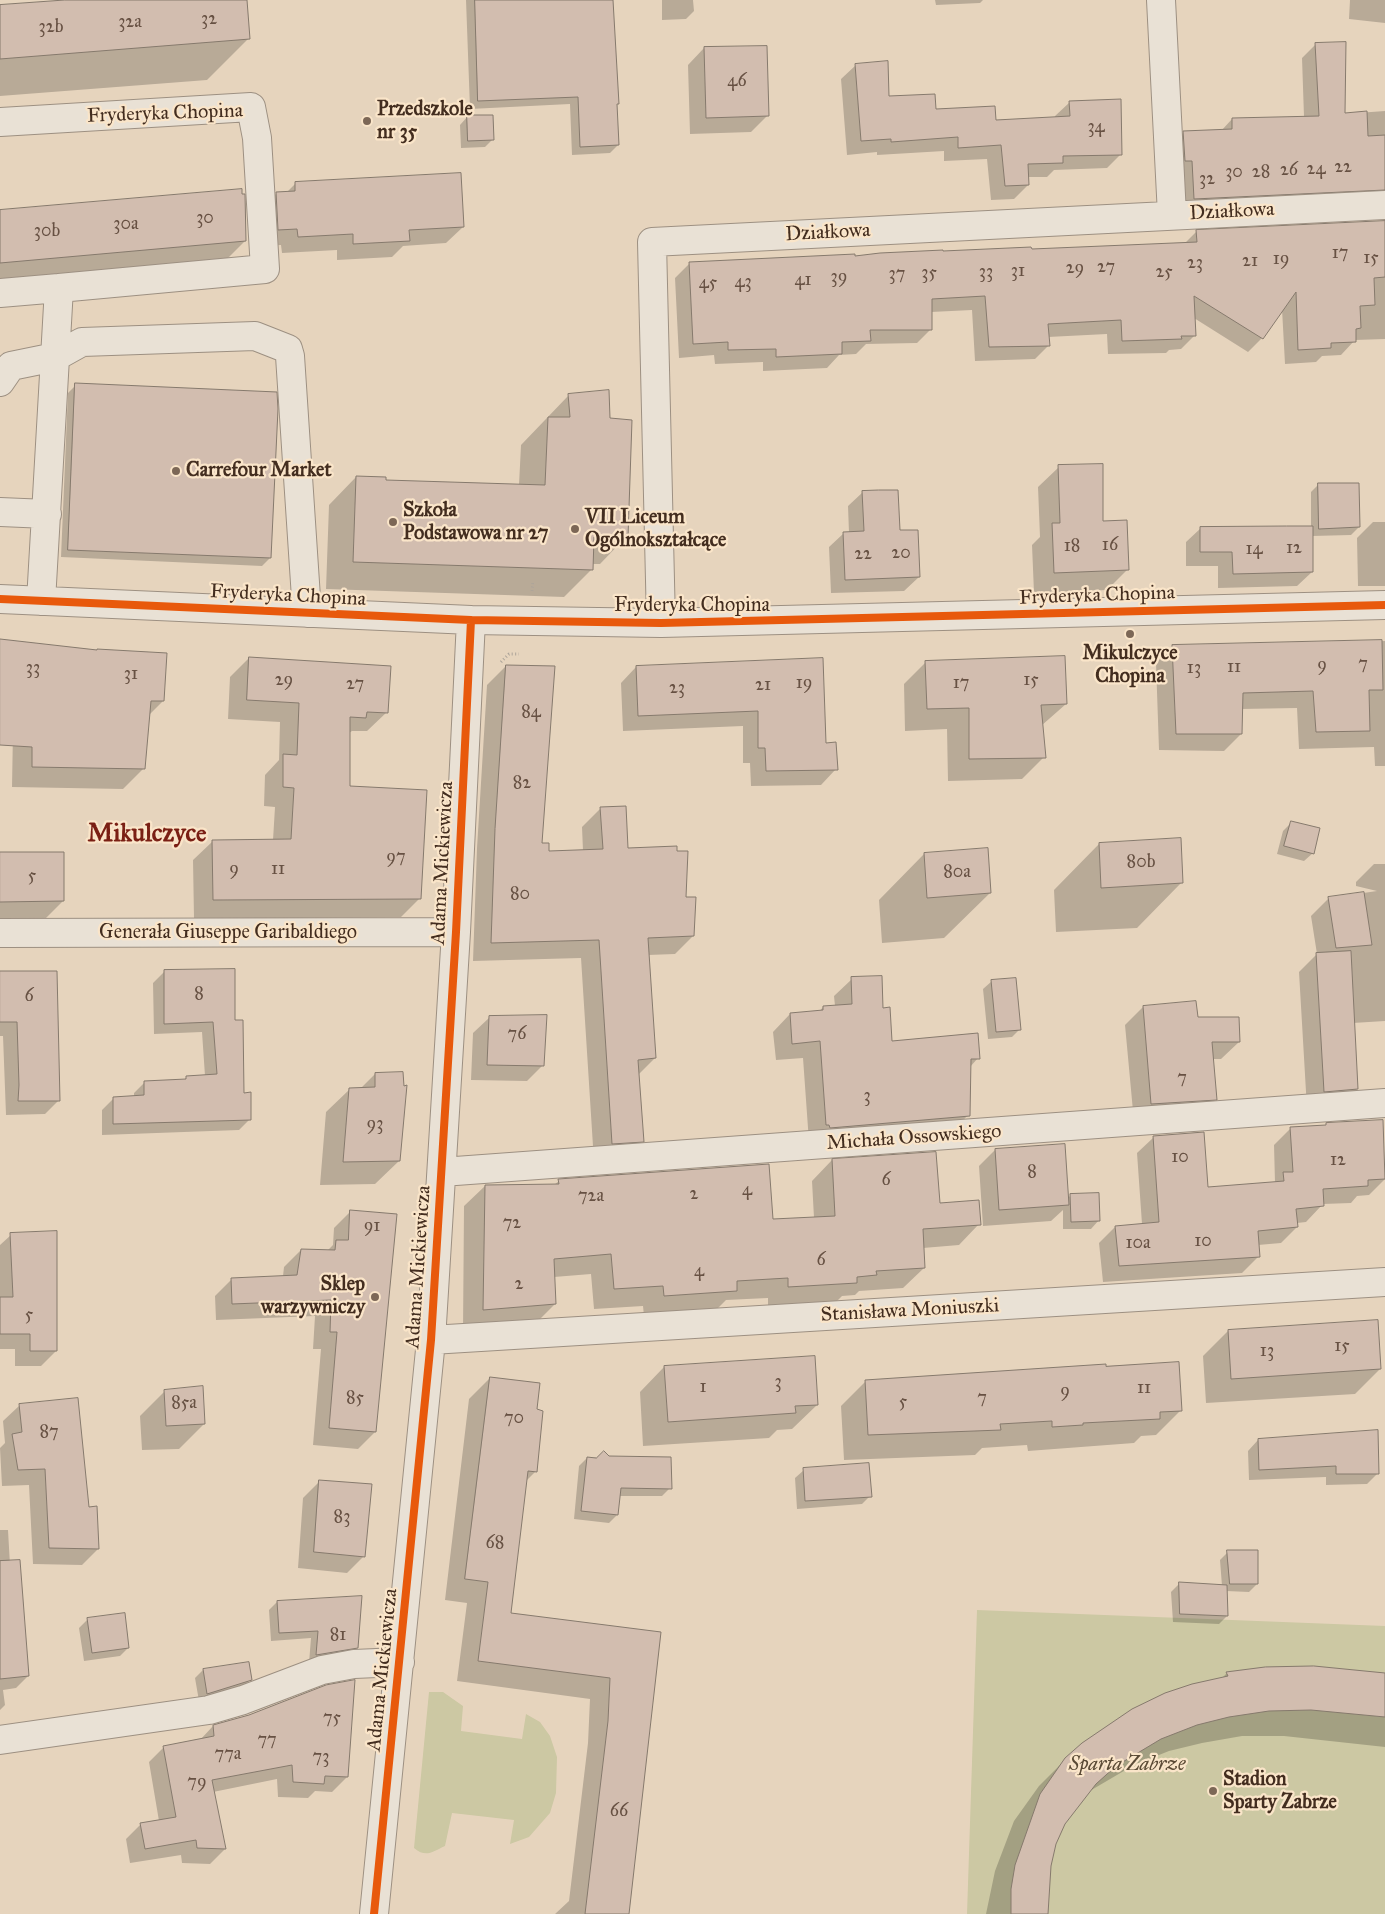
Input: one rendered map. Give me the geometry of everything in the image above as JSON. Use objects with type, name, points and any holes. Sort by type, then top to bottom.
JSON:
[{"type":"street","points":[[1160,0],[1172,215]]},
{"type":"street","name":"Fryderyka Chopina","points":[[0,122],[251,107],[257,138],[265,269],[59,288]]},
{"type":"street","name":"Działkowa","points":[[661,623],[652,242],[1385,206]]},
{"type":"street","points":[[0,293],[59,288],[41,600]]},
{"type":"street","points":[[0,382],[11,366],[56,357],[76,344],[92,341],[255,336],[288,349],[307,613]]},
{"type":"street","points":[[0,512],[47,514]]},
{"type":"street","name":"Fryderyka Chopina","points":[[0,599],[471,620],[661,623],[1385,605]]},
{"type":"street","name":"Adama Mickiewicza","points":[[374,1914],[431,1340],[456,932],[471,620]]},
{"type":"street","name":"Generała Giuseppe Garibaldiego","points":[[0,933],[456,932]]},
{"type":"street","name":"Michała Ossowskiego","points":[[442,1172],[1385,1104]]},
{"type":"street","name":"Stanisława Moniuszki","points":[[431,1340],[1384,1281]]},
{"type":"street","points":[[0,1740],[209,1710],[243,1700],[322,1670],[354,1664],[400,1662]]},
{"type":"path","points":[[495,668],[509,654],[523,654]]},
{"type":"green space","name":"Stadion Sparty Zabrze","points":[[977,1610],[1385,1626],[1385,1914],[967,1914]]},
{"type":"green space","points":[[429,1692],[443,1692],[463,1706],[461,1731],[522,1739],[526,1714],[540,1722],[550,1736],[557,1757],[556,1793],[550,1813],[529,1837],[510,1844],[514,1820],[452,1813],[445,1846],[426,1853],[422,1853],[414,1848]]},
{"type":"building","points":[[65,0],[247,0],[250,39],[0,59],[0,5]]},
{"type":"building","points":[[475,0],[613,0],[619,104],[617,104],[619,145],[580,147],[578,97],[478,101]]},
{"type":"building","points":[[1346,42],[1345,113],[1367,111],[1368,136],[1385,135],[1385,190],[1194,199],[1192,161],[1185,161],[1183,131],[1232,129],[1232,118],[1319,116],[1315,43]]},
{"type":"building","points":[[767,46],[769,116],[706,118],[704,47]]},
{"type":"building","points":[[888,61],[889,96],[935,94],[936,109],[995,106],[996,120],[1070,116],[1069,101],[1121,99],[1122,155],[1063,156],[1063,163],[1028,164],[1029,185],[1005,186],[1001,145],[958,148],[958,137],[891,142],[891,139],[861,141],[855,64]]},
{"type":"building","points":[[467,115],[493,115],[494,140],[468,141]]},
{"type":"building","points":[[461,173],[464,227],[409,230],[410,241],[353,244],[353,234],[298,237],[297,229],[278,230],[276,192],[295,191],[295,182]]},
{"type":"building","points":[[242,189],[242,194],[245,194],[246,241],[0,263],[0,210]]},
{"type":"building","points":[[1385,221],[1385,277],[1374,278],[1375,305],[1360,306],[1361,328],[1356,329],[1356,342],[1331,343],[1331,348],[1298,350],[1296,292],[1263,339],[1194,296],[1196,336],[1181,336],[1182,339],[1122,341],[1121,320],[1048,324],[1050,346],[989,347],[985,296],[932,299],[932,330],[870,330],[871,341],[842,342],[842,354],[776,357],[776,349],[728,350],[728,342],[693,344],[689,262],[855,254],[855,256],[943,250],[1031,247],[1032,249],[1197,242],[1196,230]]},
{"type":"building","points":[[75,383],[277,392],[278,409],[271,558],[68,550]]},
{"type":"building","points":[[609,390],[610,418],[632,420],[628,537],[594,537],[593,570],[353,562],[356,476],[386,477],[386,480],[545,485],[548,417],[570,417],[568,394]]},
{"type":"building","points":[[1103,464],[1103,521],[1127,520],[1129,570],[1054,573],[1052,523],[1060,523],[1058,465]]},
{"type":"building","points":[[1318,483],[1359,483],[1360,527],[1319,529]]},
{"type":"building","points":[[898,490],[900,530],[918,530],[920,577],[845,580],[843,532],[864,531],[862,491]]},
{"type":"building","points":[[1313,526],[1313,572],[1233,574],[1232,552],[1200,552],[1200,527]]},
{"type":"building","points":[[0,639],[97,650],[167,653],[164,701],[151,701],[145,769],[32,767],[32,747],[0,745]]},
{"type":"building","points":[[1382,640],[1383,690],[1369,690],[1370,731],[1316,732],[1313,691],[1243,693],[1242,734],[1176,734],[1172,645]]},
{"type":"building","points":[[1065,656],[1067,704],[1041,705],[1046,758],[969,759],[969,708],[927,709],[925,661]]},
{"type":"building","points":[[249,657],[391,666],[388,713],[367,712],[366,718],[350,717],[350,786],[427,790],[421,899],[213,900],[212,840],[291,839],[294,788],[283,787],[283,754],[297,755],[299,703],[247,700]]},
{"type":"building","points":[[823,658],[826,743],[836,742],[838,770],[766,771],[765,748],[758,748],[758,711],[638,716],[636,666]]},
{"type":"building","points":[[506,665],[555,666],[542,843],[549,843],[549,851],[603,849],[600,807],[626,806],[628,848],[677,846],[677,851],[688,851],[686,897],[696,897],[694,936],[648,938],[656,1058],[638,1060],[644,1142],[612,1144],[599,940],[491,943],[495,829]]},
{"type":"building","points":[[1291,821],[1320,828],[1314,854],[1284,846]]},
{"type":"building","points":[[1181,838],[1183,883],[1101,888],[1099,843]]},
{"type":"building","points":[[988,848],[991,893],[927,898],[924,853]]},
{"type":"building","points":[[0,852],[64,852],[64,901],[0,902]]},
{"type":"building","points":[[1364,892],[1372,945],[1336,948],[1328,897]]},
{"type":"building","points":[[1351,951],[1358,1089],[1324,1092],[1316,953]]},
{"type":"building","points":[[235,969],[235,1020],[243,1020],[244,1093],[251,1092],[251,1120],[113,1124],[113,1097],[144,1095],[144,1081],[186,1079],[186,1076],[217,1074],[213,1022],[164,1024],[164,970]]},
{"type":"building","points":[[0,971],[57,971],[60,1101],[18,1101],[17,1022],[0,1022]]},
{"type":"building","points":[[882,976],[883,1008],[890,1007],[892,1041],[978,1033],[980,1059],[971,1059],[970,1116],[830,1128],[829,1125],[826,1125],[820,1041],[792,1044],[790,1013],[823,1010],[823,1006],[852,1004],[851,977]]},
{"type":"building","points":[[1016,978],[1021,1030],[996,1032],[991,980]]},
{"type":"building","points":[[1196,1001],[1198,1017],[1239,1017],[1240,1042],[1212,1042],[1217,1100],[1151,1104],[1143,1006]]},
{"type":"building","points":[[547,1015],[544,1066],[487,1065],[489,1016]]},
{"type":"building","points":[[403,1072],[404,1086],[407,1085],[400,1161],[343,1162],[349,1088],[375,1087],[375,1073]]},
{"type":"building","points":[[1383,1120],[1385,1179],[1368,1180],[1368,1186],[1323,1189],[1324,1206],[1296,1209],[1298,1227],[1258,1231],[1260,1257],[1119,1266],[1115,1226],[1159,1222],[1153,1136],[1204,1132],[1208,1187],[1284,1181],[1283,1172],[1293,1172],[1290,1127]]},
{"type":"building","points":[[1065,1144],[1069,1205],[999,1210],[995,1149]]},
{"type":"building","points":[[936,1152],[940,1203],[979,1200],[981,1225],[923,1229],[925,1268],[876,1271],[877,1275],[857,1277],[857,1283],[788,1287],[788,1278],[737,1281],[737,1291],[664,1296],[663,1286],[614,1289],[611,1254],[554,1259],[556,1304],[483,1310],[485,1185],[559,1184],[558,1179],[769,1164],[773,1219],[835,1216],[832,1159]]},
{"type":"building","points":[[1099,1193],[1100,1221],[1071,1222],[1070,1194]]},
{"type":"building","points":[[350,1210],[397,1214],[376,1432],[329,1428],[337,1332],[330,1332],[331,1300],[232,1304],[231,1278],[297,1275],[301,1249],[335,1250],[336,1240],[348,1240]]},
{"type":"building","points":[[57,1231],[57,1351],[30,1351],[30,1334],[0,1334],[0,1297],[13,1297],[10,1233]]},
{"type":"building","points":[[1378,1320],[1381,1369],[1231,1379],[1228,1330]]},
{"type":"building","points":[[815,1356],[818,1405],[795,1406],[796,1413],[668,1422],[664,1366]]},
{"type":"building","points":[[1179,1362],[1182,1411],[1160,1412],[1160,1419],[1083,1423],[1083,1425],[1052,1427],[1052,1421],[1000,1424],[1001,1430],[868,1435],[865,1380],[1106,1364],[1106,1366]]},
{"type":"building","points":[[490,1377],[540,1383],[537,1409],[543,1411],[537,1472],[528,1471],[511,1613],[661,1632],[629,1914],[585,1914],[608,1721],[610,1678],[478,1661],[488,1582],[465,1579]]},
{"type":"building","points":[[203,1386],[205,1424],[166,1426],[164,1390]]},
{"type":"building","points":[[78,1398],[89,1507],[97,1506],[99,1549],[49,1548],[45,1469],[18,1470],[12,1434],[22,1432],[19,1404]]},
{"type":"building","points":[[1378,1430],[1379,1474],[1336,1474],[1336,1466],[1259,1470],[1258,1439]]},
{"type":"building","points":[[604,1451],[609,1456],[671,1457],[672,1489],[621,1488],[618,1515],[581,1511],[587,1457],[596,1458]]},
{"type":"building","points":[[869,1463],[872,1497],[805,1501],[803,1468]]},
{"type":"building","points":[[319,1480],[372,1484],[365,1557],[314,1552]]},
{"type":"building","points":[[1227,1550],[1258,1550],[1258,1584],[1230,1584]]},
{"type":"building","points":[[20,1560],[29,1676],[0,1679],[0,1561]]},
{"type":"building","points":[[1179,1582],[1227,1585],[1228,1616],[1180,1614]]},
{"type":"building","points":[[362,1596],[358,1648],[316,1655],[318,1631],[279,1633],[277,1601]]},
{"type":"building","points":[[125,1613],[129,1648],[92,1653],[87,1618]]},
{"type":"building","points":[[249,1662],[252,1680],[207,1694],[203,1669]]},
{"type":"building","points":[[1314,1666],[1385,1673],[1385,1717],[1311,1710],[1269,1711],[1229,1717],[1197,1725],[1161,1739],[1116,1766],[1096,1784],[1065,1824],[1056,1844],[1051,1866],[1048,1914],[1011,1914],[1011,1889],[1015,1865],[1040,1794],[1065,1758],[1082,1743],[1132,1709],[1165,1693],[1192,1684],[1228,1676],[1226,1672],[1265,1667]]},
{"type":"building","points":[[355,1680],[348,1777],[325,1776],[324,1784],[293,1782],[292,1765],[212,1780],[226,1849],[197,1848],[196,1840],[145,1849],[140,1823],[176,1817],[163,1746],[214,1736],[213,1725],[249,1715],[326,1685]]},
{"type":"cycle path","points":[[0,599],[471,620],[661,623],[1385,605]]},
{"type":"cycle path","points":[[374,1914],[431,1340],[456,932],[471,620]]},
{"type":"place","name":"Przedszkole nr 35","points":[[367,121]]},
{"type":"place","name":"Carrefour Market","points":[[176,471]]},
{"type":"place","name":"Szkoła Podstawowa nr 27","points":[[393,522]]},
{"type":"place","name":"VII Liceum Ogólnokształcące","points":[[575,529]]},
{"type":"place","name":"Mikulczyce Chopina","points":[[1130,634]]},
{"type":"place","name":"Sklep warzywniczy","points":[[375,1297]]},
{"type":"place","name":"Stadion Sparty Zabrze","points":[[1213,1791]]},
{"type":"district","name":"Mikulczyce","points":[[147,835]]},
{"type":"park label","name":"Sparta Zabrze","points":[[1127,1765]]}]
